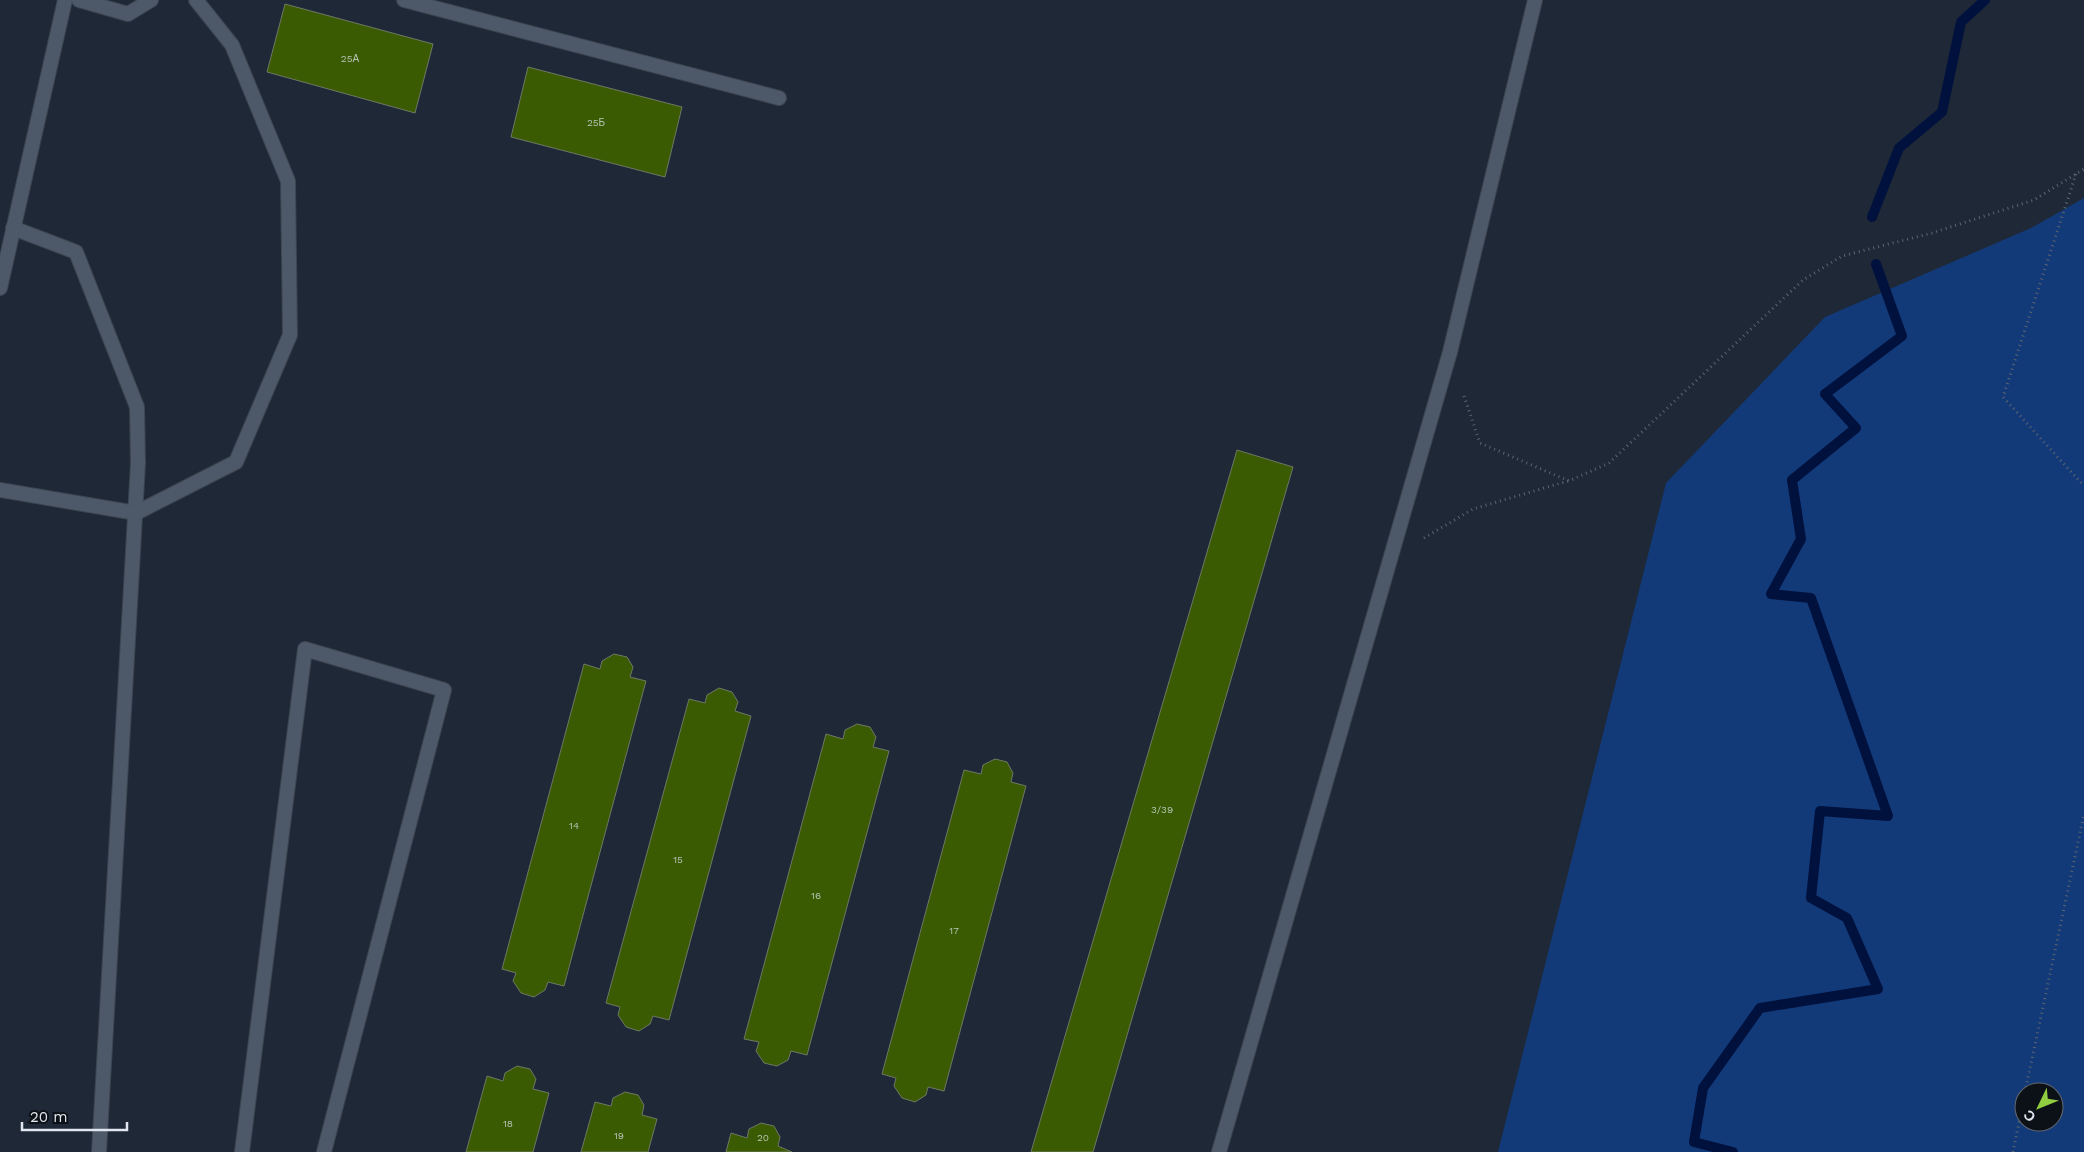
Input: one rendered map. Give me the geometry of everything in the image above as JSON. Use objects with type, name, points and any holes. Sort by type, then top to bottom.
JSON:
[{"type":"lane","points":[[0,288],[65,0]]},
{"type":"lane","points":[[79,0],[128,14],[152,0]]},
{"type":"lane","points":[[0,490],[136,513],[236,462],[290,335],[288,181],[232,44],[196,0]]},
{"type":"lane","points":[[404,0],[779,98]]},
{"type":"lane","points":[[1219,1152],[1450,352],[1535,0]]},
{"type":"lane","points":[[13,228],[76,252],[136,407],[138,463],[136,513],[99,1152]]},
{"type":"lane","points":[[242,1152],[305,649],[444,690],[324,1152]]},
{"type":"path","points":[[1391,557],[1473,509],[1569,481],[1608,463],[1803,280],[1842,256],[1932,233],[2034,200],[2084,169]]},
{"type":"path","points":[[2076,174],[2003,397],[2084,486]]},
{"type":"path","points":[[1450,352],[1480,444],[1569,481]]},
{"type":"path","points":[[2027,1082],[2084,814]]},
{"type":"path","points":[[2012,1152],[2016,1132]]},
{"type":"shaded area","points":[[2084,198],[2084,1152],[1498,1152],[1666,483],[1825,317],[2031,228]]},
{"type":"building","points":[[285,4],[433,44],[415,113],[267,72]]},
{"type":"building","points":[[528,67],[682,107],[665,177],[511,137]]},
{"type":"building","points":[[1237,450],[1293,467],[1093,1152],[1031,1152]]},
{"type":"building","points":[[614,654],[627,657],[633,667],[630,677],[646,681],[564,986],[548,982],[545,990],[534,997],[521,993],[513,981],[516,973],[502,969],[584,664],[600,669],[602,661]]},
{"type":"building","points":[[719,688],[732,692],[738,702],[735,711],[751,716],[669,1020],[653,1016],[650,1024],[639,1031],[626,1027],[618,1015],[620,1007],[606,1003],[689,699],[705,703],[707,695]]},
{"type":"building","points":[[857,724],[870,727],[876,737],[873,747],[889,751],[807,1055],[791,1051],[788,1060],[777,1066],[764,1063],[756,1051],[759,1042],[744,1039],[826,734],[843,739],[845,730]]},
{"type":"building","points":[[995,759],[1007,762],[1013,773],[1011,782],[1026,786],[944,1091],[928,1087],[926,1095],[915,1102],[902,1098],[894,1086],[896,1078],[882,1074],[964,770],[981,774],[983,765]]},
{"type":"building","points":[[517,1066],[530,1069],[536,1079],[533,1089],[549,1093],[533,1152],[466,1152],[487,1076],[503,1081],[505,1073]]},
{"type":"building","points":[[625,1092],[638,1095],[644,1105],[642,1115],[657,1119],[648,1152],[581,1152],[595,1102],[611,1106],[613,1098]]},
{"type":"building","points":[[761,1123],[774,1126],[780,1137],[778,1146],[792,1152],[726,1152],[731,1133],[747,1138],[749,1129]]},
{"type":"waterway","points":[[1872,217],[1899,148],[1942,112],[1961,22],[1985,0]]},
{"type":"waterway","points":[[1733,1152],[1694,1142],[1703,1088],[1760,1008],[1878,989],[1847,918],[1811,898],[1820,811],[1888,816],[1811,598],[1771,594],[1801,539],[1792,480],[1856,428],[1825,394],[1902,336],[1876,264]]}]
